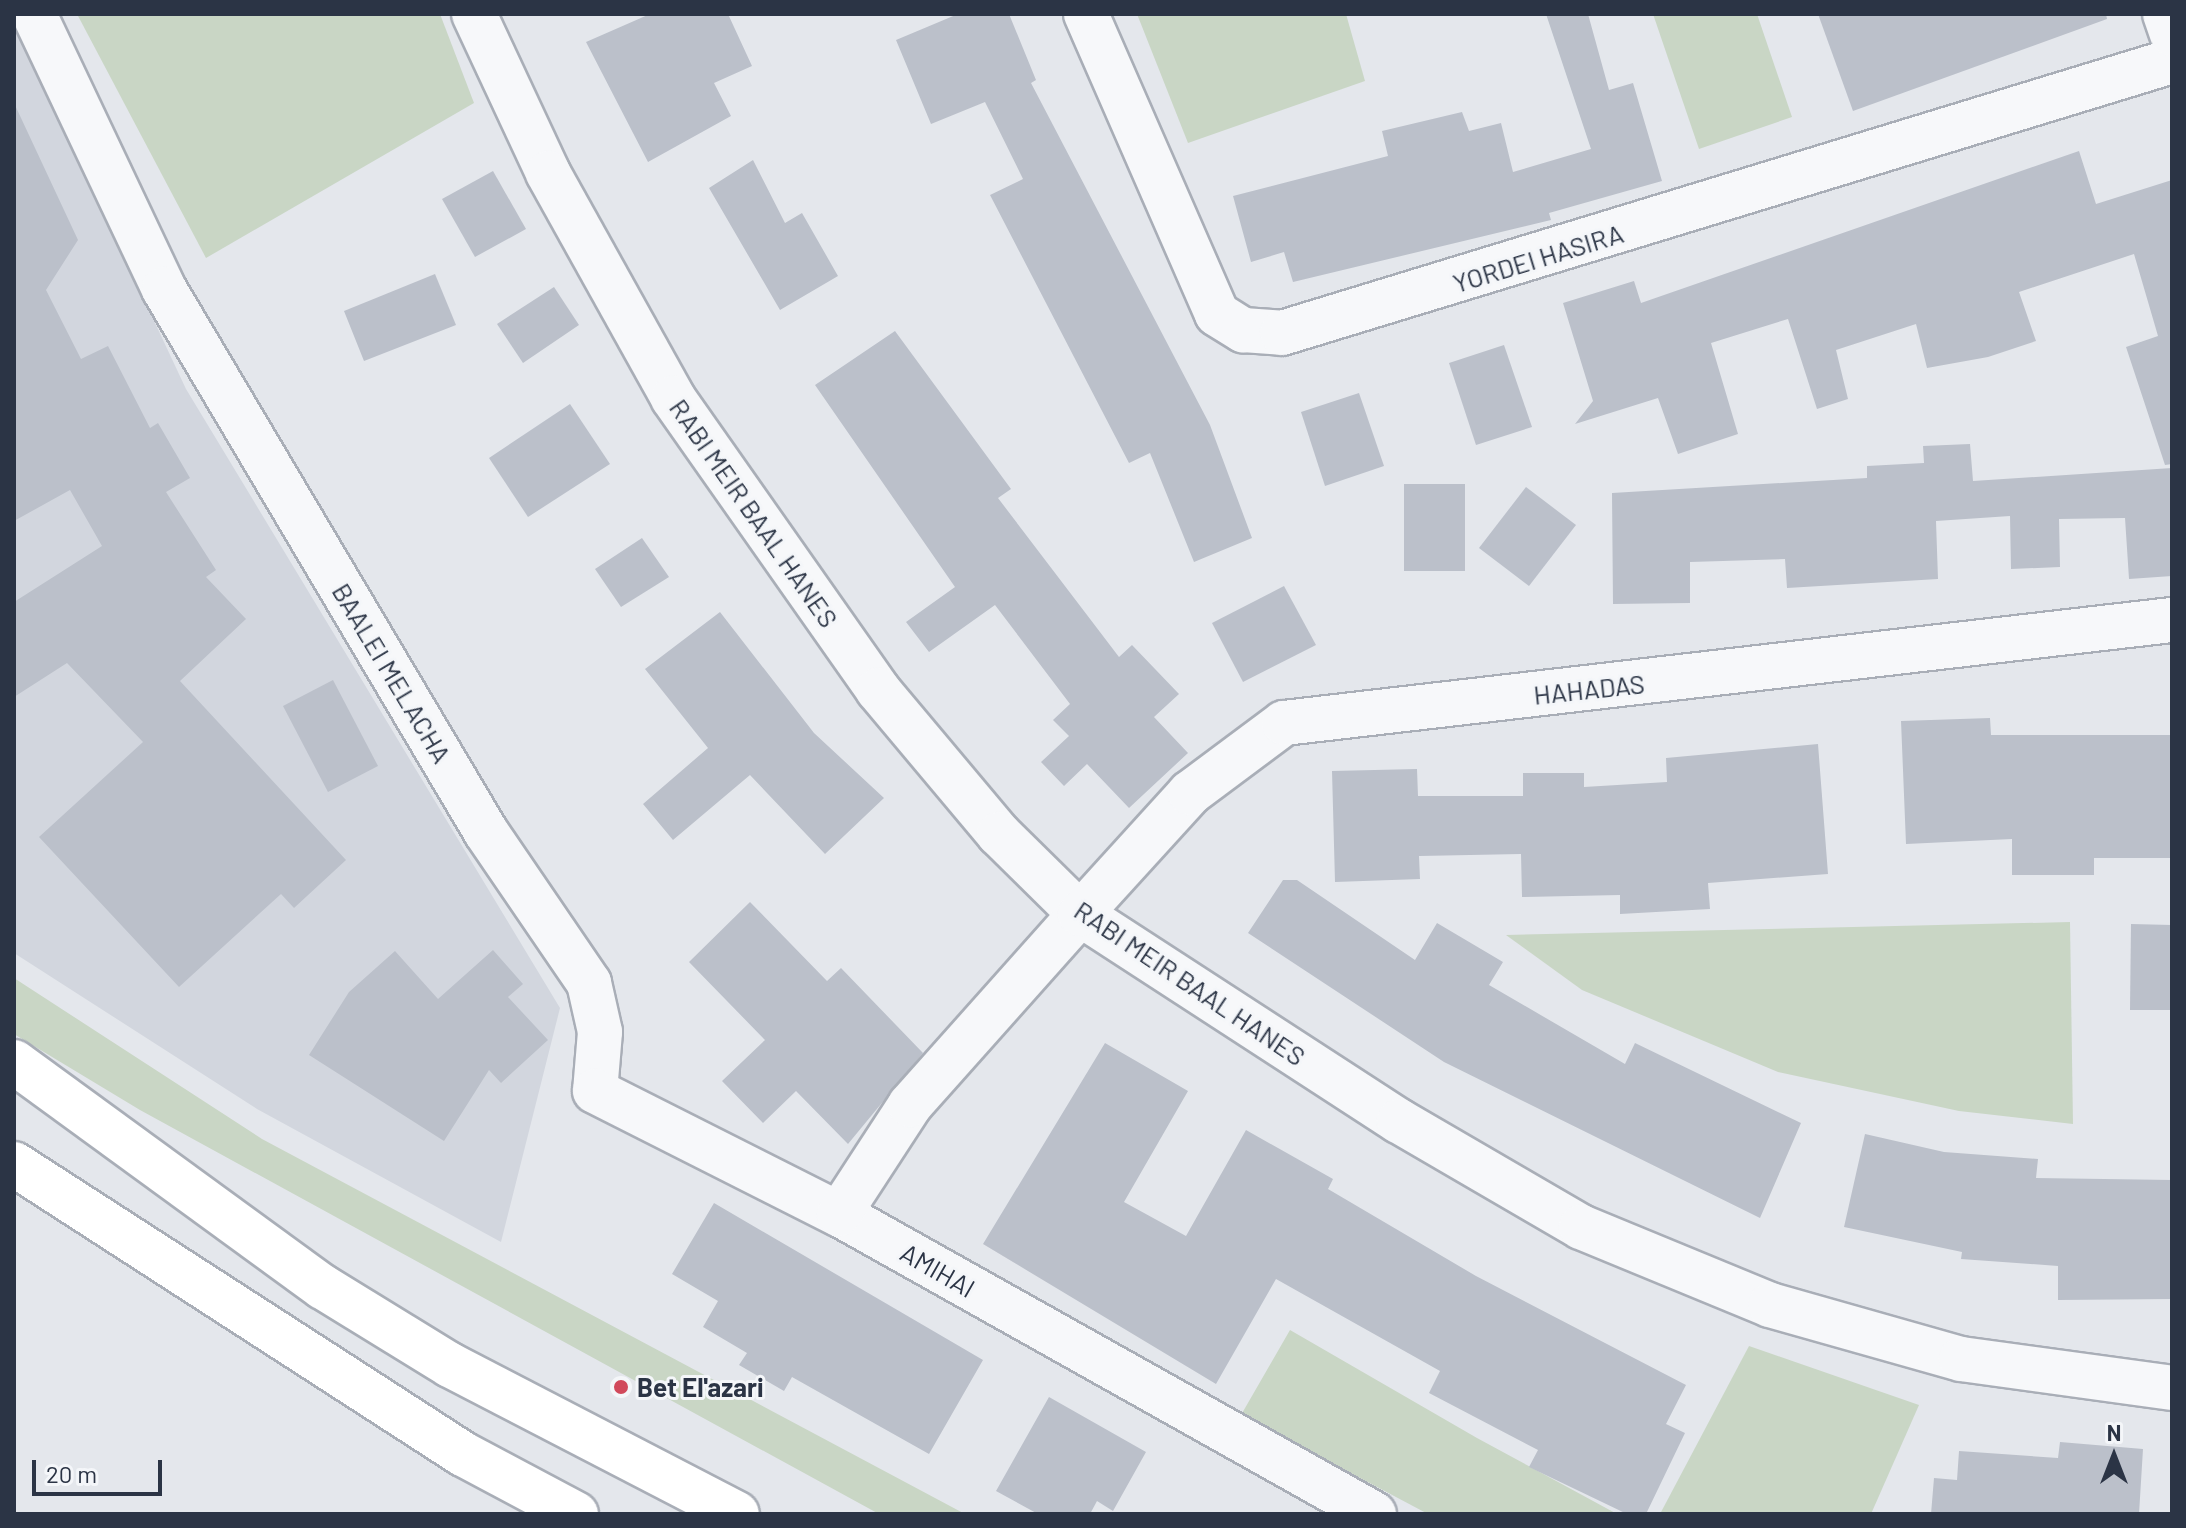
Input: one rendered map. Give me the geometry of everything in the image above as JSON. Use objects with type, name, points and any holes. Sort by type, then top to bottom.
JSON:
[{"type":"main road","points":[[14,1062],[323,1287],[450,1365],[737,1514]]},
{"type":"main road","points":[[14,1164],[463,1454],[575,1514]]},
{"type":"street","name":"BAALEI MELACHA","points":[[34,14],[164,289],[486,832],[589,983],[600,1032],[595,1091],[839,1214]]},
{"type":"street","name":"RABI MEIR BAAL HANES","points":[[474,14],[548,173],[673,398],[878,690],[999,834],[1080,914],[1399,1121],[1581,1227],[1770,1305],[1961,1359],[2172,1388]]},
{"type":"street","name":"YORDEI HASIRA","points":[[1086,14],[1217,314],[1243,330],[1282,333],[2172,61]]},
{"type":"street","points":[[2165,14],[2172,34]]},
{"type":"street","name":"HAHADAS","points":[[1080,914],[1190,793],[1284,723],[2172,620]]},
{"type":"street","points":[[839,1214],[910,1105],[1080,914]]},
{"type":"street","name":"AMIHAI","points":[[839,1214],[1374,1514]]},
{"type":"shaded area","points":[[14,22],[186,389],[560,1008],[501,1242],[257,1109],[14,953]]},
{"type":"green space","points":[[77,14],[440,14],[474,103],[206,258]]},
{"type":"green space","points":[[1137,14],[1346,14],[1365,81],[1188,143]]},
{"type":"green space","points":[[1653,14],[1757,14],[1792,117],[1699,149]]},
{"type":"green space","points":[[2070,922],[2073,1124],[1959,1111],[1778,1072],[1582,990],[1506,935]]},
{"type":"green space","points":[[14,978],[262,1139],[965,1514],[879,1514],[140,1110],[14,1034]]},
{"type":"green space","points":[[1290,1330],[1477,1438],[1617,1514],[1428,1514],[1241,1415]]},
{"type":"green space","points":[[1749,1346],[1919,1405],[1871,1514],[1660,1514]]},
{"type":"building","points":[[650,14],[728,14],[752,66],[714,83],[731,116],[648,162],[586,42]]},
{"type":"building","points":[[958,14],[1009,14],[1036,80],[1031,83],[1210,425],[1252,538],[1194,562],[1150,453],[1129,463],[990,195],[1023,179],[985,102],[931,124],[896,40]]},
{"type":"building","points":[[1546,14],[1588,14],[1609,90],[1633,83],[1662,181],[1549,213],[1551,220],[1293,282],[1284,252],[1251,262],[1233,196],[1388,156],[1382,131],[1462,112],[1469,131],[1501,123],[1513,172],[1591,149]]},
{"type":"building","points":[[1818,14],[2106,14],[2107,19],[1853,111]]},
{"type":"building","points":[[14,103],[78,240],[46,290],[81,359],[108,346],[150,428],[158,423],[190,478],[166,492],[216,570],[206,577],[246,619],[180,681],[346,860],[294,908],[281,894],[179,987],[39,837],[143,742],[67,663],[14,697],[14,602],[102,546],[70,490],[14,521]]},
{"type":"building","points":[[2079,151],[2096,204],[2172,180],[2172,464],[2165,465],[2126,347],[2158,336],[2134,254],[2019,292],[2036,341],[1988,357],[1927,368],[1916,324],[1836,350],[1848,399],[1817,409],[1788,319],[1711,343],[1738,434],[1678,454],[1658,398],[1575,424],[1593,401],[1563,303],[1634,281],[1641,303]]},
{"type":"building","points":[[753,160],[785,223],[802,213],[838,276],[780,310],[709,188]]},
{"type":"building","points":[[493,171],[526,229],[475,257],[442,199]]},
{"type":"building","points":[[435,274],[456,325],[364,361],[344,311]]},
{"type":"building","points":[[554,287],[579,325],[523,363],[497,324]]},
{"type":"building","points":[[895,331],[1011,489],[998,498],[1119,657],[1132,645],[1179,694],[1154,717],[1188,753],[1129,808],[1087,764],[1064,786],[1041,762],[1069,736],[1053,720],[1070,704],[995,605],[929,652],[906,622],[955,587],[815,385]]},
{"type":"building","points":[[1504,345],[1532,427],[1476,445],[1449,363]]},
{"type":"building","points":[[1359,393],[1384,466],[1325,486],[1301,412]]},
{"type":"building","points":[[570,404],[610,464],[528,517],[489,458]]},
{"type":"building","points":[[1970,444],[1973,481],[2172,468],[2172,576],[2129,579],[2125,518],[2059,519],[2060,567],[2011,569],[2010,516],[1936,521],[1938,579],[1787,588],[1785,559],[1690,562],[1690,603],[1613,604],[1612,493],[1867,478],[1867,466],[1924,463],[1923,446]]},
{"type":"building","points":[[1404,484],[1465,484],[1465,571],[1404,571]]},
{"type":"building","points":[[1526,487],[1576,525],[1529,586],[1479,548]]},
{"type":"building","points":[[642,538],[669,577],[621,607],[595,569]]},
{"type":"building","points":[[1284,586],[1316,645],[1243,682],[1212,623]]},
{"type":"building","points":[[720,612],[814,733],[884,798],[825,854],[750,775],[673,840],[643,804],[708,748],[645,669]]},
{"type":"building","points":[[333,680],[378,766],[328,792],[283,706]]},
{"type":"building","points":[[1990,718],[1991,735],[2172,735],[2172,858],[2094,858],[2094,875],[2012,875],[2012,839],[1906,844],[1901,721]]},
{"type":"building","points":[[1818,744],[1828,874],[1708,883],[1710,909],[1620,914],[1620,895],[1522,897],[1521,854],[1419,856],[1420,879],[1335,882],[1332,771],[1417,769],[1418,796],[1523,796],[1523,773],[1584,773],[1584,787],[1667,782],[1666,758]]},
{"type":"building","points":[[1283,880],[1297,880],[1415,960],[1437,923],[1503,962],[1489,985],[1625,1064],[1635,1043],[1801,1123],[1760,1218],[1444,1062],[1248,933]]},
{"type":"building","points":[[750,902],[827,981],[841,968],[923,1053],[848,1144],[796,1091],[763,1123],[722,1081],[765,1040],[689,962]]},
{"type":"building","points":[[2131,924],[2172,925],[2172,1010],[2130,1010]]},
{"type":"building","points":[[493,950],[523,984],[508,997],[548,1040],[501,1083],[489,1070],[444,1141],[309,1055],[349,992],[395,951],[438,999]]},
{"type":"building","points":[[1105,1043],[1188,1091],[1124,1202],[1186,1236],[1246,1130],[1333,1179],[1328,1189],[1476,1276],[1686,1385],[1666,1424],[1685,1433],[1646,1514],[1627,1514],[1529,1467],[1538,1450],[1429,1393],[1440,1371],[1276,1279],[1216,1384],[983,1244]]},
{"type":"building","points":[[1865,1134],[1944,1152],[2038,1159],[2036,1178],[2172,1180],[2172,1299],[2058,1300],[2058,1266],[1961,1259],[1962,1252],[1844,1227]]},
{"type":"building","points":[[714,1203],[983,1360],[929,1454],[792,1377],[784,1391],[739,1365],[747,1353],[703,1327],[718,1301],[672,1274]]},
{"type":"building","points":[[1049,1397],[1146,1452],[1113,1511],[1097,1501],[1090,1514],[1038,1514],[996,1491]]},
{"type":"building","points":[[2060,1442],[2143,1449],[2139,1514],[1931,1514],[1934,1478],[1957,1480],[1959,1451],[2058,1458]]},
{"type":"place","name":"Bet El'azari","points":[[621,1387]]}]
